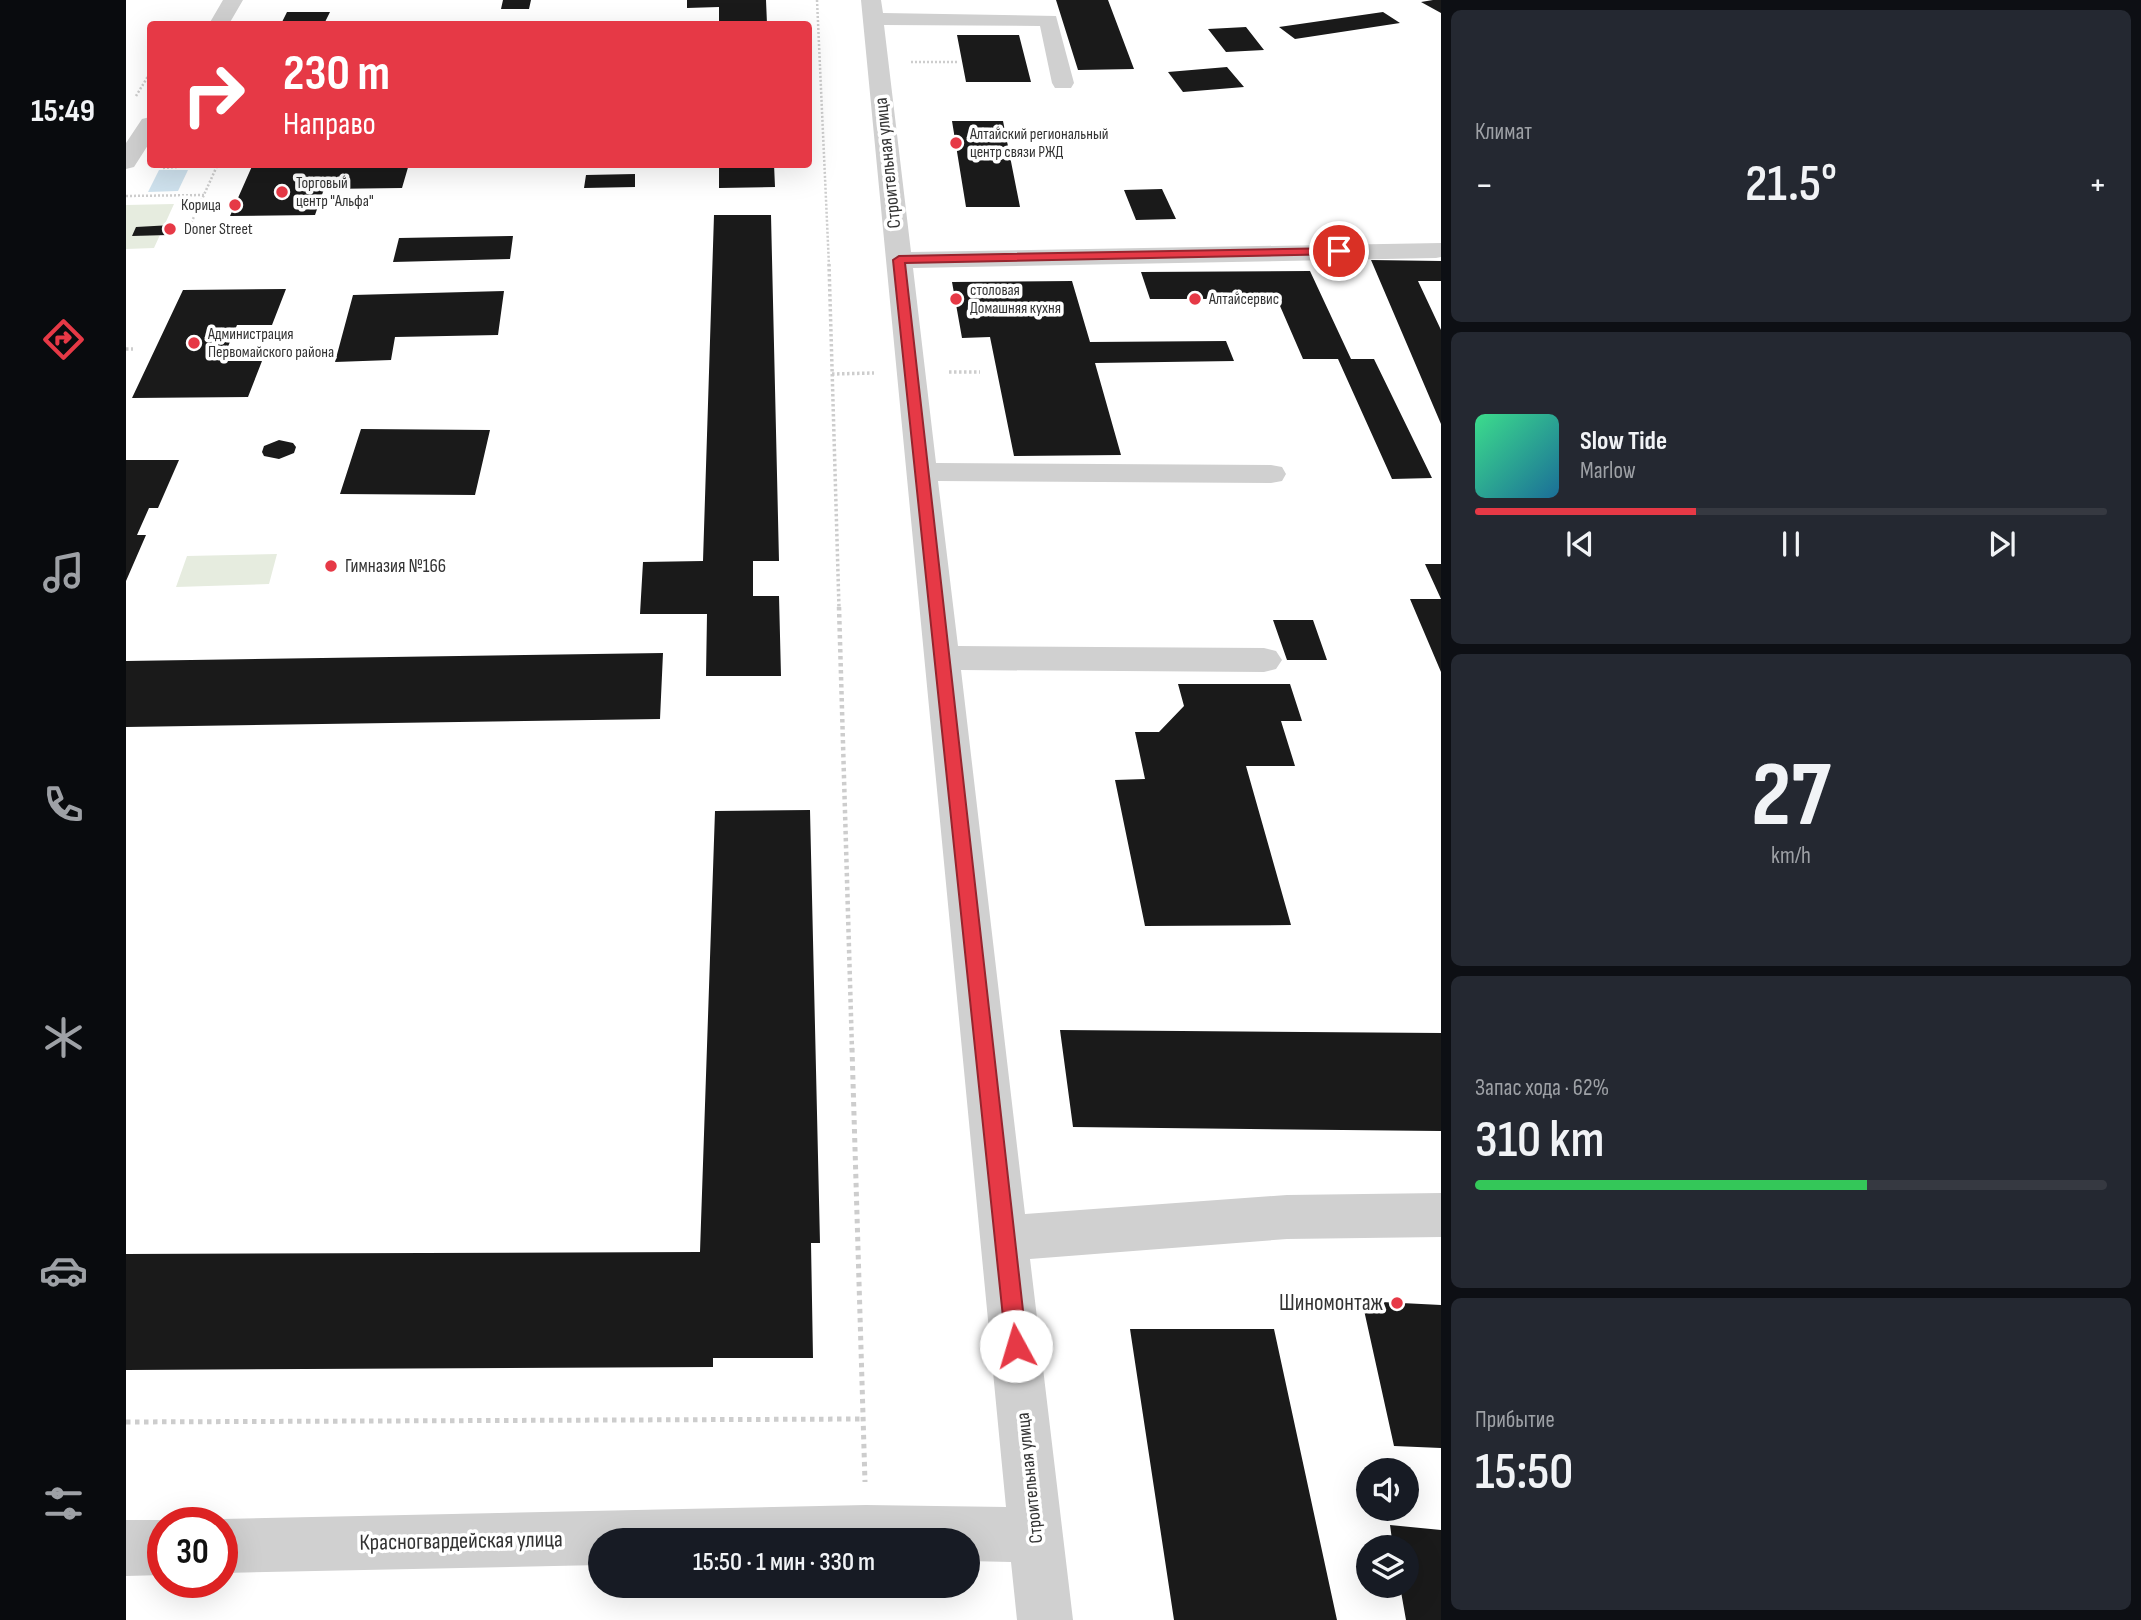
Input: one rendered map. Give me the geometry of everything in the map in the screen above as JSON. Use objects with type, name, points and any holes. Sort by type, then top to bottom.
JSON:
[{"type":"street","points":[[221,21],[233,0]]},
{"type":"street","points":[[872,10],[1046,10],[1063,83]]},
{"type":"street","name":"Строительная улица","points":[[872,10],[1045,1620]]},
{"type":"street","points":[[126,162],[147,129]]},
{"type":"street","points":[[899,260],[1436,250]]},
{"type":"street","points":[[922,472],[1271,474]]},
{"type":"street","points":[[942,658],[1264,660]]},
{"type":"street","points":[[1005,1238],[1287,1217],[1441,1215]]},
{"type":"street","name":"Красногвардейская улица","points":[[980,1534],[1037,1535]]},
{"type":"street","name":"Красногвардейская улица","points":[[238,1546],[588,1538]]},
{"type":"street","points":[[126,1548],[147,1548]]},
{"type":"path","points":[[817,0],[827,224],[866,1528]]},
{"type":"path","points":[[906,62],[957,62]]},
{"type":"path","points":[[188,230],[216,168]]},
{"type":"path","points":[[126,196],[205,195]]},
{"type":"path","points":[[126,349],[132,349]]},
{"type":"path","points":[[126,1422],[863,1419]]},
{"type":"shaded area","points":[[174,204],[154,248],[126,249],[126,205]]},
{"type":"shaded area","points":[[277,554],[269,584],[176,587],[187,556]]},
{"type":"water","points":[[159,170],[188,170],[178,191],[148,192]]},
{"type":"building","points":[[503,0],[531,0],[529,9],[501,9]]},
{"type":"building","points":[[687,0],[766,0],[767,21],[719,21],[719,7],[687,8]]},
{"type":"building","points":[[1056,0],[1108,0],[1134,69],[1078,70]]},
{"type":"building","points":[[1433,0],[1441,0],[1441,13],[1421,2]]},
{"type":"building","points":[[287,12],[330,12],[326,21],[282,21]]},
{"type":"building","points":[[1383,12],[1400,23],[1295,39],[1279,27]]},
{"type":"building","points":[[1246,27],[1264,50],[1226,52],[1208,29]]},
{"type":"building","points":[[957,35],[1019,35],[1031,82],[966,82]]},
{"type":"building","points":[[1227,67],[1244,87],[1183,92],[1168,72]]},
{"type":"building","points":[[952,121],[1003,121],[1020,207],[966,207]]},
{"type":"building","name":"Торговый центр \"Альфа\"","points":[[251,168],[408,168],[402,188],[324,189],[315,215],[230,216]]},
{"type":"building","points":[[719,168],[774,168],[775,187],[719,188]]},
{"type":"building","points":[[635,174],[635,187],[584,188],[586,175]]},
{"type":"building","points":[[1162,189],[1176,219],[1136,220],[1124,190]]},
{"type":"building","points":[[714,215],[771,215],[779,561],[753,561],[753,596],[779,596],[781,676],[706,676],[707,614],[640,614],[643,562],[703,561]]},
{"type":"building","points":[[172,225],[168,235],[132,236],[136,227]]},
{"type":"building","points":[[513,236],[510,259],[393,262],[399,238]]},
{"type":"building","points":[[1371,260],[1441,261],[1441,281],[1418,281],[1441,330],[1441,424]]},
{"type":"building","points":[[1310,271],[1351,359],[1374,359],[1432,478],[1392,479],[1338,359],[1303,359],[1277,299],[1150,299],[1141,272]]},
{"type":"building","points":[[1072,281],[1090,342],[1226,341],[1234,361],[1095,363],[1121,455],[1014,456],[990,337],[962,338],[952,282]]},
{"type":"building","name":"Администрация Первомайского района","points":[[286,289],[272,325],[237,325],[222,361],[262,361],[248,397],[132,398],[183,290]]},
{"type":"building","points":[[504,291],[498,335],[395,337],[391,360],[335,362],[353,295]]},
{"type":"building","points":[[361,429],[490,430],[475,495],[340,494]]},
{"type":"building","points":[[279,440],[293,443],[296,447],[294,453],[279,459],[264,456],[264,446]]},
{"type":"building","points":[[126,460],[179,460],[158,508],[149,508],[137,535],[146,535],[126,581]]},
{"type":"building","points":[[1425,564],[1441,564],[1441,599]]},
{"type":"building","points":[[1410,599],[1441,599],[1441,672]]},
{"type":"building","points":[[1273,620],[1313,620],[1327,660],[1287,660]]},
{"type":"building","points":[[663,653],[660,719],[126,727],[126,661]]},
{"type":"building","points":[[1178,684],[1290,684],[1302,721],[1281,721],[1295,766],[1246,766],[1291,925],[1145,926],[1115,780],[1145,779],[1135,732],[1159,732],[1184,706]]},
{"type":"building","points":[[810,810],[820,1243],[811,1243],[813,1358],[713,1358],[713,1367],[126,1370],[126,1254],[700,1252],[715,811]]},
{"type":"building","points":[[1060,1030],[1441,1033],[1441,1131],[1073,1127]]},
{"type":"building","points":[[1362,1301],[1441,1305],[1441,1448],[1394,1446]]},
{"type":"building","points":[[1130,1329],[1274,1329],[1337,1620],[1174,1620]]},
{"type":"building","points":[[1390,1525],[1441,1530],[1441,1620],[1406,1620],[1402,1598],[1419,1598],[1419,1535],[1391,1535]]},
{"type":"place","name":"Алтайский региональный центр связи РЖД","points":[[956,143]]},
{"type":"place","name":"Торговый центр \"Альфа\"","points":[[282,192]]},
{"type":"place","name":"Корица","points":[[235,205]]},
{"type":"place","name":"Doner Street","points":[[170,229]]},
{"type":"place","name":"столовая Домашняя кухня","points":[[956,299]]},
{"type":"place","name":"Алтайсервис","points":[[1195,299]]},
{"type":"place","name":"Администрация Первомайского района","points":[[194,343]]},
{"type":"place","name":"Гимназия №166","points":[[331,566]]},
{"type":"place","name":"Шиномонтаж","points":[[1397,1303]]},
{"type":"route","points":[[1016,1346],[899,260],[1339,251]]}]
